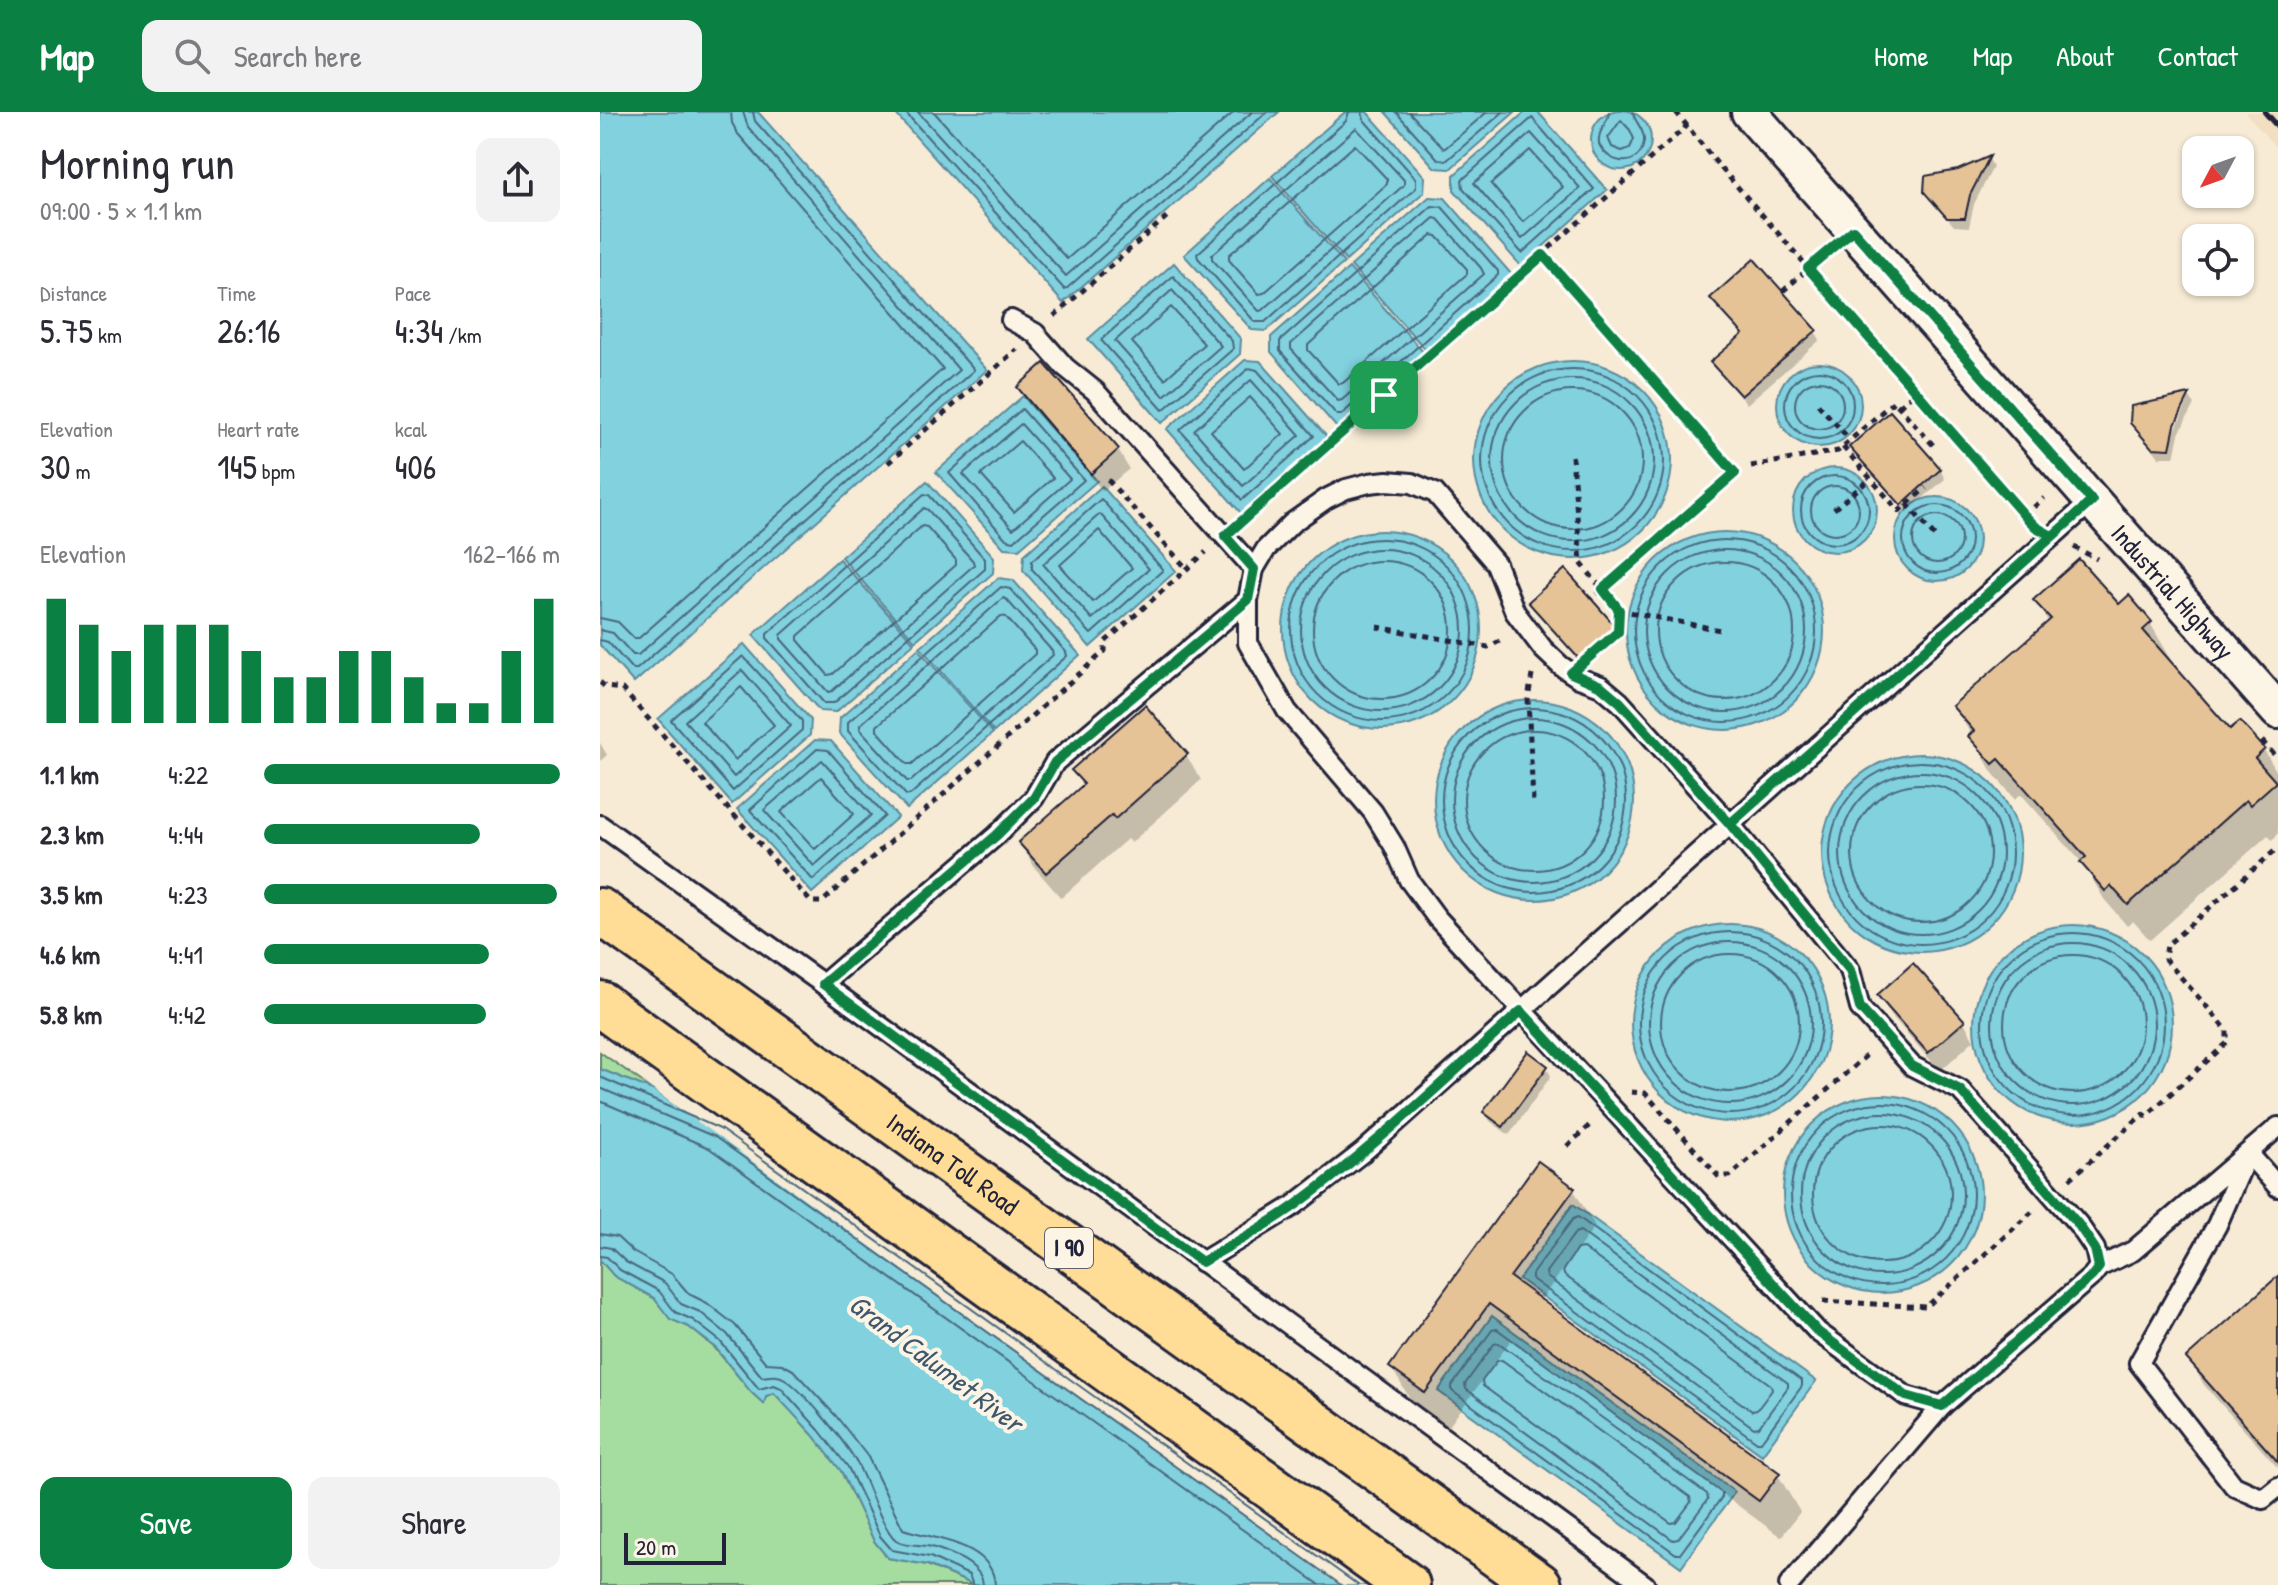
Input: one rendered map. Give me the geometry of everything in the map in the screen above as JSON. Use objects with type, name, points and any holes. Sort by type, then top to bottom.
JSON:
[{"type":"highway","name":"Indiana Toll Road","points":[[600,911],[1539,1585]]},
{"type":"highway","points":[[600,1004],[1407,1585]]},
{"type":"street","name":"Industrial Highway","points":[[1749,112],[2092,501],[2268,723]]},
{"type":"lane","points":[[1011,320],[1035,333],[1065,367],[1095,391],[1254,569]]},
{"type":"lane","points":[[1942,1406],[1906,1396],[1818,1332],[1521,1011],[1437,918],[1409,880],[1394,846],[1373,812],[1287,711],[1248,643],[1248,600],[1254,569],[1266,549],[1292,523],[1326,499],[1369,483],[1412,483],[1435,493],[1496,564],[1515,612],[1543,649],[1571,673],[1601,686],[1620,702],[1730,824],[1850,970],[1860,1008],[1919,1071],[1960,1090],[2078,1224],[2095,1249],[2099,1267]]},
{"type":"lane","points":[[1202,1262],[1311,1194],[1363,1152],[2092,501]]},
{"type":"lane","points":[[823,984],[997,835],[1034,798],[1055,762],[1248,600]]},
{"type":"lane","points":[[600,825],[823,984],[1645,1585]]},
{"type":"lane","points":[[1789,1585],[1942,1406],[2099,1267],[2133,1251],[2278,1127]]},
{"type":"lane","points":[[2248,1153],[2278,1187]]},
{"type":"lane","points":[[2248,1153],[2217,1225],[2139,1363],[2234,1486],[2263,1499],[2278,1487]]},
{"type":"path","points":[[1676,112],[1714,160],[2036,527],[2106,564]]},
{"type":"path","points":[[600,682],[605,687],[622,689],[811,902],[822,902],[1105,651],[1105,642],[1688,125]]},
{"type":"path","points":[[1057,314],[1171,213]]},
{"type":"path","points":[[1783,291],[1853,230]]},
{"type":"path","points":[[1543,255],[1735,473],[1591,599]]},
{"type":"path","points":[[888,463],[999,365]]},
{"type":"path","points":[[1899,406],[1916,391]]},
{"type":"path","points":[[1751,466],[1838,451],[1894,401],[1934,446]]},
{"type":"path","points":[[1818,404],[1849,438]]},
{"type":"path","points":[[1843,447],[1868,480],[1899,511],[1926,488]]},
{"type":"path","points":[[1572,456],[1581,561],[1603,589],[1622,610],[1725,631]]},
{"type":"path","points":[[1108,480],[1187,569]]},
{"type":"path","points":[[1834,509],[1868,480]]},
{"type":"path","points":[[1908,505],[1937,539]]},
{"type":"path","points":[[1571,673],[1618,632],[1622,610]]},
{"type":"path","points":[[1377,627],[1480,646]]},
{"type":"path","points":[[1528,699],[1533,801]]},
{"type":"path","points":[[2268,723],[2278,759]]},
{"type":"path","points":[[1567,1146],[1626,1092],[1645,1093],[1718,1176],[1730,1176],[1887,1038]]},
{"type":"shaded area","points":[[2245,112],[2278,112],[2278,150]]},
{"type":"green space","points":[[600,1052],[655,1091],[600,1069]]},
{"type":"green space","points":[[600,1260],[614,1276],[654,1298],[670,1319],[689,1327],[715,1348],[763,1403],[766,1396],[775,1393],[841,1471],[874,1541],[888,1558],[927,1565],[974,1585],[600,1585]]},
{"type":"water","points":[[1621,110],[1633,112],[1642,119],[1649,128],[1649,152],[1642,161],[1633,168],[1621,170],[1609,168],[1600,161],[1593,152],[1591,140],[1593,128],[1600,119],[1609,112]]},
{"type":"water","points":[[600,112],[758,112],[987,370],[634,683],[600,645]]},
{"type":"water","points":[[894,112],[1279,112],[1063,303]]},
{"type":"water","points":[[1345,112],[1367,112],[1425,177],[1424,192],[1346,261],[1272,176]]},
{"type":"water","points":[[1385,112],[1515,112],[1450,169],[1435,168]]},
{"type":"water","points":[[1525,112],[1538,112],[1607,190],[1521,266],[1454,190],[1454,175]]},
{"type":"water","points":[[1270,178],[1344,263],[1266,331],[1252,330],[1184,255]]},
{"type":"water","points":[[1429,197],[1445,198],[1512,275],[1426,350],[1351,266]]},
{"type":"water","points":[[1174,263],[1241,339],[1240,354],[1162,423],[1088,339]]},
{"type":"water","points":[[1349,268],[1424,353],[1338,429],[1271,352],[1271,337]]},
{"type":"water","points":[[1245,360],[1260,361],[1327,437],[1241,513],[1167,429]]},
{"type":"water","points":[[1573,361],[1611,369],[1643,390],[1664,422],[1672,460],[1664,498],[1643,530],[1611,551],[1573,559],[1535,551],[1503,530],[1482,498],[1474,460],[1482,422],[1503,390],[1535,369]]},
{"type":"water","points":[[1819,363],[1835,366],[1849,375],[1858,389],[1861,405],[1858,421],[1849,435],[1835,444],[1819,447],[1803,444],[1789,435],[1780,421],[1777,405],[1780,389],[1789,375],[1803,366]]},
{"type":"water","points":[[1023,396],[1097,481],[1019,549],[1004,548],[936,472]]},
{"type":"water","points":[[1835,468],[1851,471],[1865,480],[1874,494],[1877,510],[1874,526],[1865,540],[1851,549],[1835,552],[1819,549],[1805,540],[1796,526],[1793,510],[1796,494],[1805,480],[1819,471]]},
{"type":"water","points":[[927,481],[994,557],[993,573],[915,641],[841,557]]},
{"type":"water","points":[[1102,486],[1176,571],[1090,647],[1023,570],[1024,555]]},
{"type":"water","points":[[1937,497],[1953,500],[1967,509],[1976,523],[1979,539],[1976,555],[1967,569],[1953,578],[1937,581],[1921,578],[1907,569],[1898,555],[1895,539],[1898,523],[1907,509],[1921,500]]},
{"type":"water","points":[[1382,531],[1420,538],[1452,560],[1474,592],[1481,630],[1474,668],[1452,700],[1420,722],[1382,729],[1344,722],[1312,700],[1290,668],[1283,630],[1290,592],[1312,560],[1344,538]]},
{"type":"water","points":[[1725,532],[1763,539],[1795,561],[1817,593],[1824,631],[1817,669],[1795,701],[1763,723],[1725,730],[1687,723],[1655,701],[1633,669],[1626,631],[1633,593],[1655,561],[1687,539]]},
{"type":"water","points":[[839,559],[914,643],[836,712],[820,711],[753,635]]},
{"type":"water","points":[[998,578],[1013,580],[1080,655],[994,732],[920,647]]},
{"type":"water","points":[[744,644],[811,720],[810,735],[732,804],[658,719]]},
{"type":"water","points":[[918,649],[993,733],[907,809],[839,733],[840,718]]},
{"type":"water","points":[[1534,700],[1572,708],[1604,730],[1626,762],[1634,800],[1626,838],[1604,870],[1572,892],[1534,900],[1496,892],[1464,870],[1442,838],[1434,800],[1442,762],[1464,730],[1496,708]]},
{"type":"water","points":[[815,740],[831,741],[898,817],[812,893],[737,809]]},
{"type":"water","points":[[1921,754],[1959,761],[1991,783],[2013,815],[2020,853],[2013,891],[1991,923],[1959,945],[1921,952],[1883,945],[1851,923],[1829,891],[1822,853],[1829,815],[1851,783],[1883,761]]},
{"type":"water","points":[[1730,924],[1768,931],[1800,953],[1822,985],[1829,1023],[1822,1061],[1800,1093],[1768,1115],[1730,1122],[1692,1115],[1660,1093],[1638,1061],[1631,1023],[1638,985],[1660,953],[1692,931]]},
{"type":"water","points":[[2073,925],[2111,932],[2143,954],[2165,986],[2172,1024],[2165,1062],[2143,1094],[2111,1116],[2073,1123],[2035,1116],[2003,1094],[1981,1062],[1974,1024],[1981,986],[2003,954],[2035,932]]},
{"type":"water","name":"Grand Calumet River","points":[[600,1069],[655,1091],[1371,1585],[974,1585],[928,1565],[888,1558],[874,1541],[841,1471],[774,1393],[766,1396],[764,1404],[715,1347],[689,1327],[670,1319],[654,1298],[614,1276],[600,1260]]},
{"type":"water","points":[[1882,1095],[1920,1102],[1952,1124],[1974,1156],[1981,1194],[1974,1232],[1952,1264],[1920,1286],[1882,1293],[1844,1286],[1812,1264],[1790,1232],[1783,1194],[1790,1156],[1812,1124],[1844,1102]]},
{"type":"water","points":[[1573,1204],[1816,1381],[1762,1455],[1519,1279]]},
{"type":"water","points":[[1492,1316],[1735,1492],[1681,1567],[1438,1391]]},
{"type":"pier","points":[[641,1081],[726,1118],[1375,1585],[1339,1585]]},
{"type":"building","points":[[1990,156],[1970,195],[1965,218],[1947,218],[1924,192],[1925,176],[1958,170]]},
{"type":"building","points":[[1754,259],[1817,330],[1741,396],[1710,362],[1743,334],[1710,298]]},
{"type":"building","points":[[1044,363],[1119,449],[1091,474],[1017,387]]},
{"type":"building","points":[[2190,394],[2175,425],[2170,449],[2152,448],[2130,423],[2131,406]]},
{"type":"building","points":[[1890,411],[1941,469],[1901,505],[1849,447]]},
{"type":"building","points":[[2079,559],[2119,604],[2129,595],[2152,622],[2143,630],[2230,729],[2240,721],[2265,749],[2255,758],[2276,782],[2250,805],[2246,800],[2128,905],[2111,886],[2105,891],[2080,862],[2086,857],[1999,759],[1993,764],[1968,736],[1974,731],[1952,706],[2051,619],[2033,600]]},
{"type":"building","points":[[1565,569],[1617,628],[1580,660],[1528,602]]},
{"type":"building","points":[[1145,705],[1188,754],[1115,819],[1112,815],[1046,873],[1018,842],[1084,784],[1071,770]]},
{"type":"building","points":[[1913,963],[1965,1021],[1928,1053],[1877,995]]},
{"type":"building","points":[[1528,1051],[1548,1066],[1503,1127],[1483,1112]]},
{"type":"building","points":[[1538,1161],[1575,1188],[1510,1277],[1780,1473],[1759,1501],[1489,1304],[1425,1393],[1389,1367]]},
{"type":"building","points":[[2278,1276],[2278,1462],[2186,1358]]},
{"type":"railway","points":[[2265,112],[2278,127]]},
{"type":"route","points":[[1384,395],[1225,536],[1254,569],[1248,600],[1055,762],[1034,798],[997,835],[823,984],[1202,1262],[1311,1194],[1363,1152],[1521,1011],[1818,1332],[1906,1396],[1942,1406],[2092,1276],[2099,1267],[2095,1249],[2078,1224],[1960,1090],[1912,1066],[1860,1008],[1850,970],[1730,824],[2052,536],[2024,515],[1808,268],[1853,230],[2092,501],[1730,824],[1620,702],[1601,686],[1571,673],[1618,632],[1619,610],[1603,589],[1735,473],[1543,255],[1384,395]]}]
